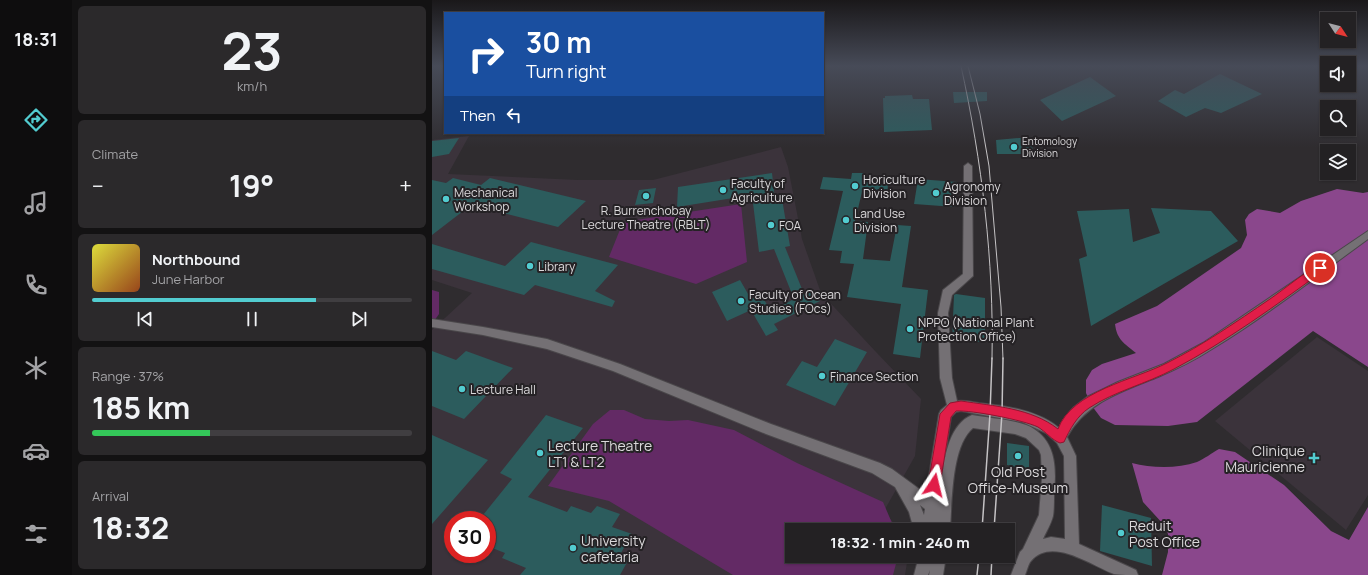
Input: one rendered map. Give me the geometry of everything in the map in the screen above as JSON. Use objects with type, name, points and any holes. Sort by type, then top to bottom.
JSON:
[{"type":"street","points":[[953,407],[946,378],[943,313],[947,293],[968,276],[968,166]]},
{"type":"street","points":[[1060,438],[1065,426],[1084,406],[1110,391],[1169,367],[1224,336],[1368,234]]},
{"type":"street","points":[[432,323],[483,331],[547,344],[616,367],[770,430],[875,468],[932,506]]},
{"type":"street","points":[[930,523],[946,414],[953,407],[961,406],[1032,419],[1044,425],[1060,438],[1069,452],[1072,506],[1072,546]]},
{"type":"street","points":[[944,523],[950,467],[958,439],[964,428],[972,421],[1015,428],[1030,433],[1038,439],[1047,454],[1049,478],[1046,516],[1030,550],[1021,562],[1018,575]]},
{"type":"street","points":[[896,481],[912,504],[920,523]]},
{"type":"street","points":[[1030,550],[1046,544],[1072,546],[1132,575]]},
{"type":"street","points":[[921,575],[924,563]]},
{"type":"street","points":[[936,575],[938,563]]},
{"type":"shaded area","points":[[469,136],[448,174],[578,180],[653,180],[781,147],[788,167],[802,239],[821,293],[921,399],[915,456],[884,511],[893,523],[785,523],[785,563],[907,563],[905,575],[432,575],[432,330],[472,293],[432,280],[432,140]]},
{"type":"shaded area","points":[[1337,189],[1363,193],[1368,192],[1368,367],[1313,331],[1197,422],[1168,426],[1115,425],[1101,418],[1092,406],[1086,393],[1086,380],[1092,370],[1102,364],[1136,353],[1119,338],[1115,324],[1157,306],[1241,248],[1247,235],[1245,220],[1249,214],[1257,209],[1280,213],[1301,201]]},
{"type":"shaded area","points":[[741,204],[747,262],[696,284],[609,257],[623,222]]},
{"type":"shaded area","points":[[432,290],[439,292],[439,314],[432,324]]},
{"type":"shaded area","name":"Clinique Mauricienne","points":[[1317,337],[1368,371],[1368,495],[1346,530],[1215,421]]},
{"type":"shaded area","points":[[610,410],[624,410],[645,419],[669,421],[688,420],[734,430],[797,463],[883,502],[892,523],[785,523],[785,563],[896,563],[893,575],[733,575],[609,501],[548,486],[593,424]]},
{"type":"shaded area","points":[[1219,449],[1235,452],[1284,485],[1331,531],[1349,540],[1368,507],[1368,575],[1162,575],[1168,552],[1168,534],[1164,525],[1143,502],[1132,463],[1156,467],[1181,466],[1197,462]]},
{"type":"building","points":[[953,93],[987,93],[987,101],[954,103]]},
{"type":"building","points":[[1056,93],[1112,93],[1116,96],[1062,121],[1040,100]]},
{"type":"building","points":[[1171,93],[1262,94],[1221,113],[1205,108],[1186,117],[1158,101]]},
{"type":"building","points":[[912,95],[913,99],[929,99],[932,130],[884,132],[883,98],[885,98],[885,96]]},
{"type":"building","name":"Entomology Division","points":[[1031,137],[1033,154],[997,154],[996,140]]},
{"type":"building","points":[[459,138],[449,154],[432,157],[432,141]]},
{"type":"building","points":[[772,173],[775,200],[782,199],[790,246],[785,247],[804,294],[813,290],[820,301],[774,324],[778,330],[766,336],[751,310],[727,321],[712,292],[740,280],[751,299],[761,295],[771,311],[794,299],[774,249],[759,252],[752,195],[677,207],[678,187]]},
{"type":"building","points":[[852,173],[864,173],[862,182],[888,184],[887,195],[862,192],[855,221],[868,222],[863,259],[890,261],[897,225],[911,226],[902,287],[928,290],[920,358],[893,354],[901,304],[847,297],[854,264],[840,263],[842,251],[829,250],[843,191],[820,189],[823,177],[851,179]]},
{"type":"building","points":[[453,178],[481,185],[490,178],[586,201],[558,227],[471,205],[432,235],[432,180],[446,183]]},
{"type":"building","name":"Agronomy Division","points":[[918,179],[957,182],[955,207],[914,204]]},
{"type":"building","name":"R. Burrenchobay Lecture Theatre (RBLT)","points":[[656,188],[653,203],[635,205],[639,190]]},
{"type":"building","points":[[1151,208],[1211,211],[1238,241],[1091,326],[1079,259],[1087,256],[1077,211],[1129,209],[1133,242],[1160,233]]},
{"type":"building","points":[[531,242],[618,265],[595,291],[615,301],[612,307],[535,285],[524,295],[432,269],[432,244],[505,266]]},
{"type":"building","points":[[954,295],[985,298],[985,342],[952,341]]},
{"type":"building","name":"Finance Section","points":[[835,339],[867,352],[835,406],[786,385],[802,361],[817,367]]},
{"type":"building","name":"Lecture Hall","points":[[432,351],[456,360],[466,351],[513,368],[464,419],[432,406]]},
{"type":"building","points":[[546,415],[583,428],[528,497],[567,512],[571,506],[591,513],[597,506],[620,514],[612,527],[632,534],[621,553],[630,557],[620,575],[520,575],[526,568],[502,558],[505,553],[496,550],[496,511],[486,511],[512,479],[500,473]]},
{"type":"building","points":[[432,435],[488,460],[432,524]]},
{"type":"building","name":"Old Post Office-Museum","points":[[1007,443],[1029,446],[1029,470],[1007,465]]},
{"type":"building","points":[[1102,505],[1151,518],[1152,566],[1100,551]]},
{"type":"tram line","points":[[966,93],[981,175],[989,248],[992,358]]},
{"type":"tram line","points":[[975,93],[989,166],[1001,307],[1003,359]]},
{"type":"tram line","points":[[982,523],[990,414],[992,358]]},
{"type":"tram line","points":[[994,523],[1002,413],[1003,359]]},
{"type":"tram line","points":[[977,575],[978,563]]},
{"type":"tram line","points":[[991,575],[992,563]]},
{"type":"place","name":"Entomology Division","points":[[1014,147]]},
{"type":"place","name":"Horiculture Division","points":[[855,186]]},
{"type":"place","name":"Faculty of Agriculture","points":[[723,190]]},
{"type":"place","name":"Agronomy Division","points":[[936,193]]},
{"type":"place","name":"R. Burrenchobay Lecture Theatre (RBLT)","points":[[646,196]]},
{"type":"place","name":"Mechanical Workshop","points":[[446,199]]},
{"type":"place","name":"Land Use Division","points":[[846,220]]},
{"type":"place","name":"FOA","points":[[771,225]]},
{"type":"place","name":"Library","points":[[530,266]]},
{"type":"place","name":"Faculty of Ocean Studies (FOcs)","points":[[741,301]]},
{"type":"place","name":"NPPO (National Plant Protection Office)","points":[[910,329]]},
{"type":"place","name":"Finance Section","points":[[822,376]]},
{"type":"place","name":"Lecture Hall","points":[[462,389]]},
{"type":"place","name":"Lecture Theatre LT1 & LT2","points":[[540,453]]},
{"type":"place","name":"Old Post Office-Museum","points":[[1018,456]]},
{"type":"place","name":"Clinique Mauricienne","points":[[1314,458]]},
{"type":"place","name":"Reduit Post Office","points":[[1121,533]]},
{"type":"place","name":"University cafetaria","points":[[573,548]]},
{"type":"route","points":[[934,485],[946,414],[953,407],[961,406],[1032,419],[1044,425],[1060,438],[1065,426],[1084,406],[1110,391],[1169,367],[1224,336],[1320,268]]}]
